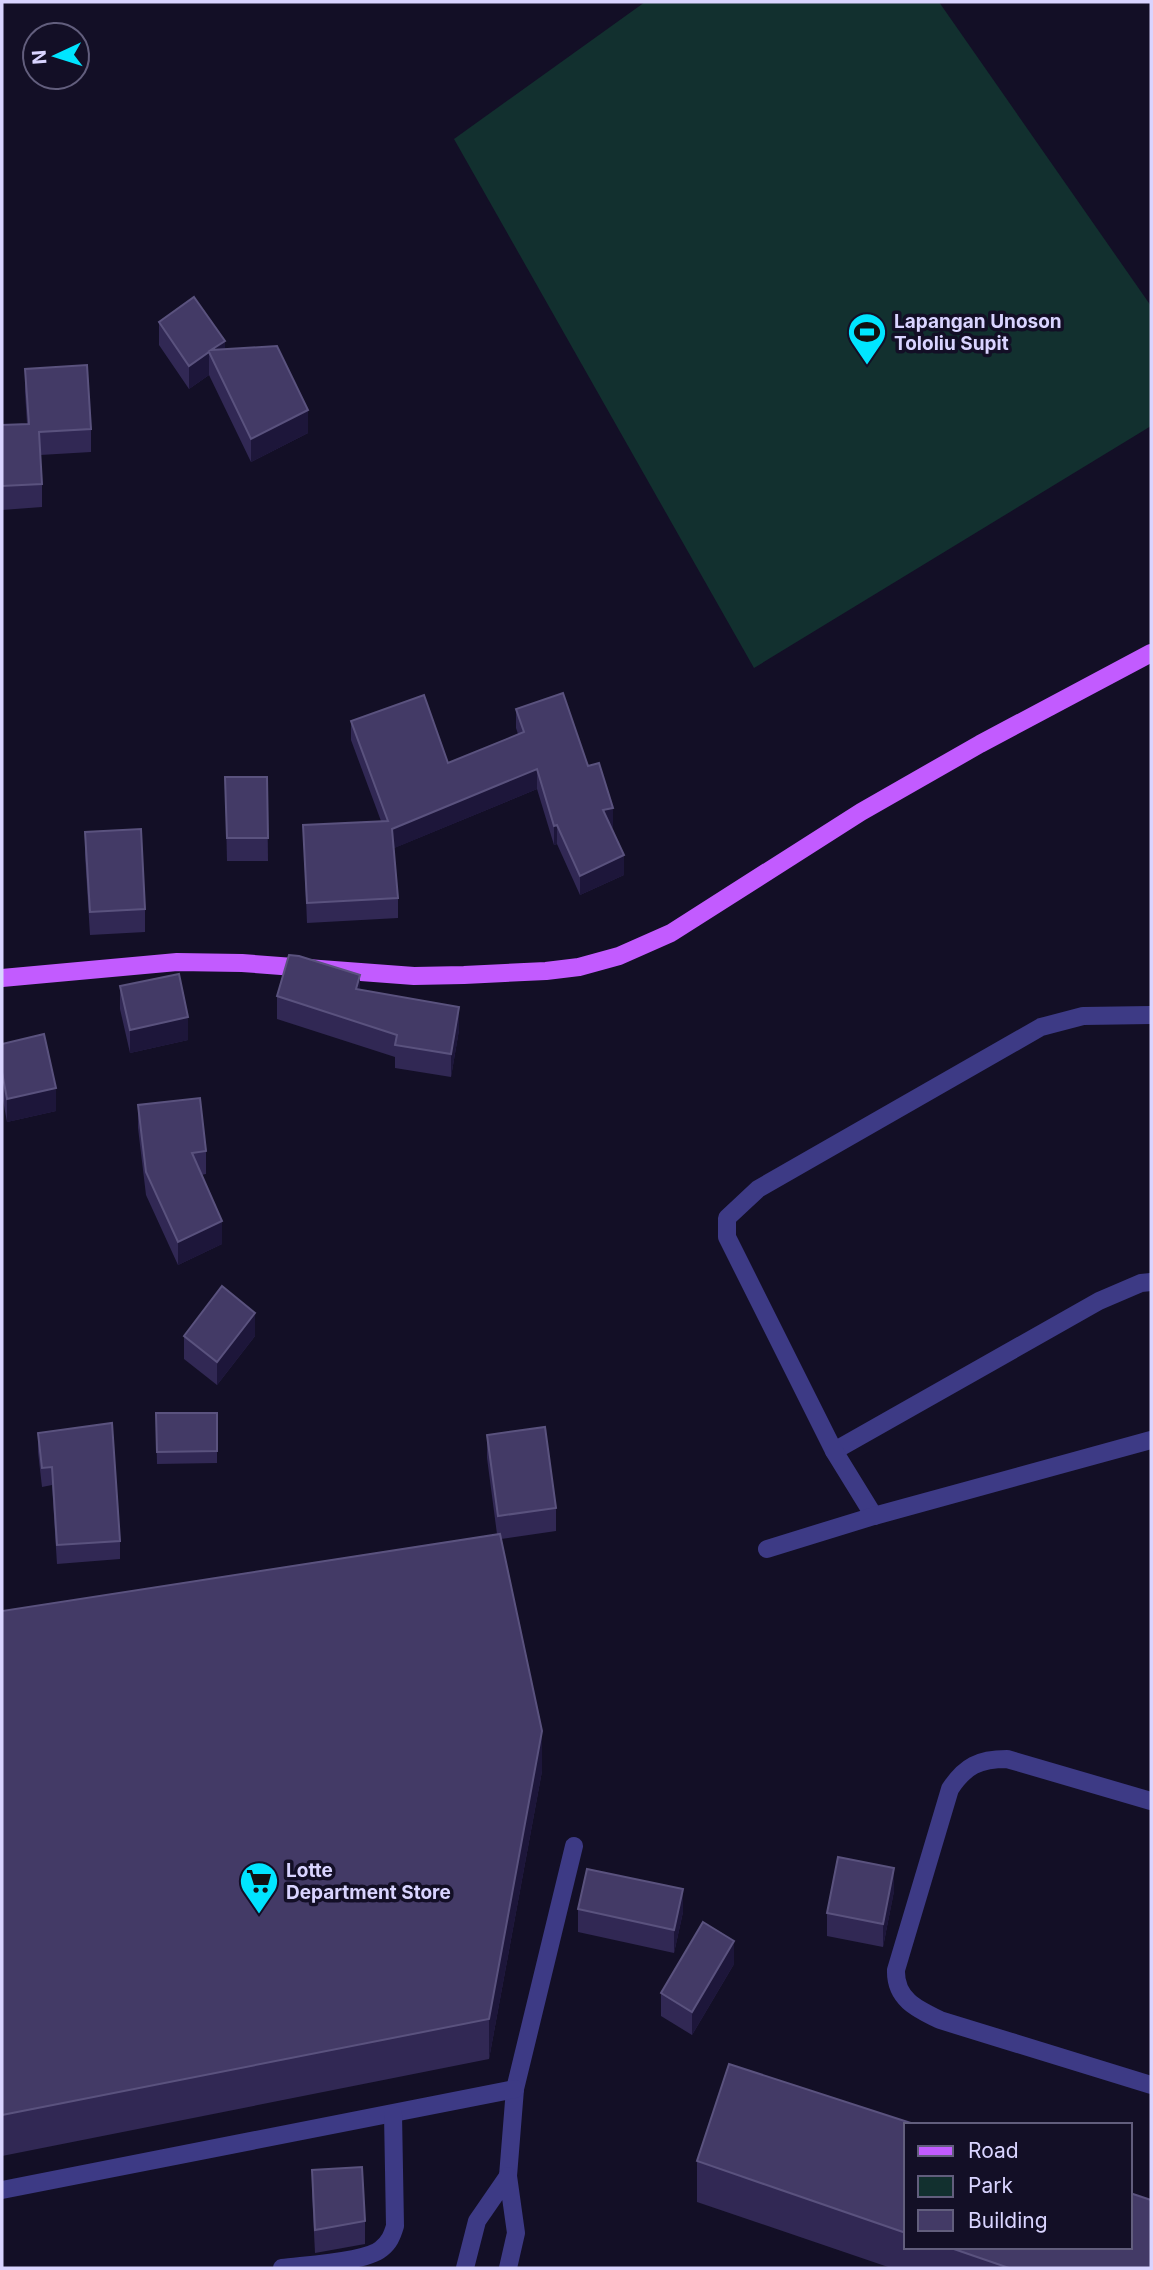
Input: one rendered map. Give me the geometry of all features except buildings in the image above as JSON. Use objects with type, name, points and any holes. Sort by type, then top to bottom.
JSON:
[{"type":"main road","points":[[2,978],[177,962],[242,963],[414,976],[464,975],[579,967],[619,956],[671,933],[860,812],[979,744],[1151,653]]},
{"type":"street","points":[[874,1516],[834,1451],[727,1237],[727,1218],[758,1189],[1041,1027],[1083,1016],[1151,1015]]},
{"type":"street","points":[[834,1451],[1099,1301],[1141,1283],[1151,1282]]},
{"type":"street","points":[[767,1549],[874,1516],[1151,1440]]},
{"type":"street","points":[[1151,1801],[1007,1759],[983,1761],[968,1767],[950,1789],[895,1978],[901,1995],[909,2003],[940,2020],[1151,2085]]},
{"type":"street","points":[[508,2268],[516,2234],[508,2176],[515,2090],[574,1846]]},
{"type":"street","points":[[2,2190],[515,2090]]},
{"type":"street","points":[[282,2268],[359,2258],[378,2252],[390,2240],[395,2226],[393,2114]]},
{"type":"street","points":[[465,2268],[477,2221],[508,2176]]},
{"type":"green space","name":"Lapangan Unoson Tololiu Supit","points":[[645,2],[939,2],[1151,306],[1151,426],[754,668],[454,139]]},
{"type":"place","name":"Lapangan Unoson Tololiu Supit","points":[[867,366]]},
{"type":"place","name":"Lotte Department Store","points":[[259,1915]]}]
